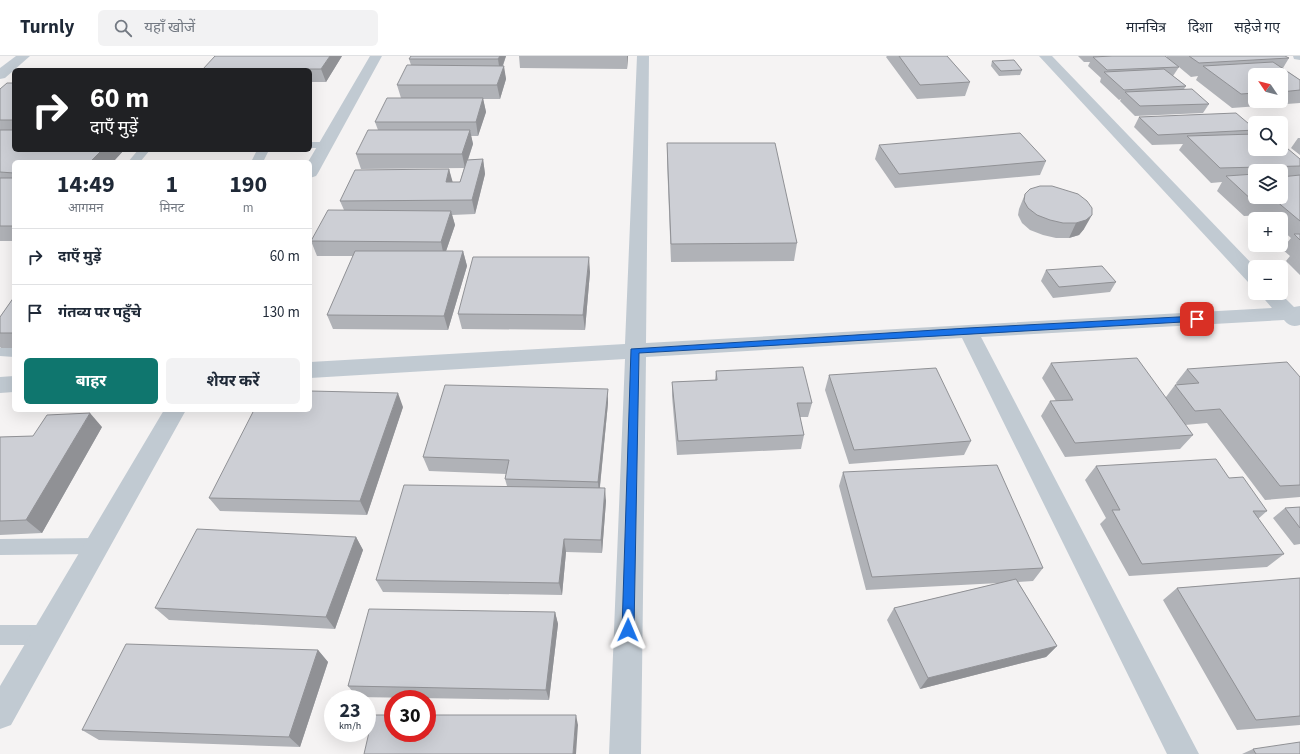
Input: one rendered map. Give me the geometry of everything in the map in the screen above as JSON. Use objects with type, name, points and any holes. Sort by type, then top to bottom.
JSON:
[{"type":"street","points":[[0,75],[24,56]]},
{"type":"street","points":[[312,170],[376,56]]},
{"type":"street","points":[[625,754],[634,351],[643,56]]},
{"type":"street","points":[[1045,56],[1248,271]]},
{"type":"street","points":[[1277,300],[1296,318]]},
{"type":"street","points":[[312,370],[968,331],[1296,318]]},
{"type":"street","points":[[968,331],[1183,754]]},
{"type":"street","points":[[0,385],[12,384]]},
{"type":"street","points":[[0,714],[174,412]]},
{"type":"lane","points":[[312,146],[326,145]]},
{"type":"lane","points":[[136,160],[142,152]]},
{"type":"lane","points":[[1,548],[97,546]]},
{"type":"lane","points":[[0,635],[46,635]]},
{"type":"building","points":[[215,56],[330,56],[321,69],[204,68]]},
{"type":"building","points":[[411,56],[500,56],[498,59],[409,59]]},
{"type":"building","points":[[899,56],[947,56],[970,82],[920,85]]},
{"type":"building","points":[[1165,56],[1179,67],[1107,70],[1093,57]]},
{"type":"building","points":[[1189,56],[1285,56],[1289,58],[1199,63]]},
{"type":"building","points":[[1014,60],[1022,70],[1001,71],[992,61]]},
{"type":"building","points":[[1273,62],[1282,68],[1248,68],[1248,94],[1241,94],[1203,66]]},
{"type":"building","points":[[407,65],[504,66],[497,85],[397,85]]},
{"type":"building","points":[[1164,69],[1186,86],[1124,90],[1104,72]]},
{"type":"building","points":[[1288,72],[1300,80],[1300,90],[1288,91]]},
{"type":"building","points":[[7,83],[12,83],[12,120],[0,120],[0,89]]},
{"type":"building","points":[[1192,89],[1209,104],[1140,106],[1125,92]]},
{"type":"building","points":[[387,98],[483,98],[476,122],[375,122]]},
{"type":"building","points":[[1236,113],[1248,123],[1248,130],[1158,135],[1139,117]]},
{"type":"building","points":[[0,130],[12,130],[12,152],[100,152],[92,160],[12,160],[12,173],[0,172]]},
{"type":"building","points":[[368,130],[470,130],[462,154],[356,154]]},
{"type":"building","points":[[1020,133],[1046,161],[899,174],[879,145]]},
{"type":"building","points":[[1248,134],[1248,156],[1288,156],[1288,149],[1300,159],[1300,166],[1288,166],[1288,164],[1248,164],[1248,167],[1220,168],[1187,136]]},
{"type":"building","points":[[667,143],[775,143],[797,243],[671,244]]},
{"type":"building","points":[[483,159],[472,200],[340,201],[355,170],[449,169],[446,182],[460,182],[467,160]]},
{"type":"building","points":[[1248,174],[1248,196],[1226,176]]},
{"type":"building","points":[[1300,175],[1300,221],[1280,204],[1288,204],[1288,176]]},
{"type":"building","points":[[0,178],[12,178],[12,226],[0,226]]},
{"type":"building","points":[[1040,186],[1052,186],[1078,194],[1087,201],[1092,208],[1092,215],[1086,220],[1076,223],[1063,223],[1037,215],[1028,208],[1024,201],[1025,194],[1030,189]]},
{"type":"building","points":[[328,210],[451,211],[441,242],[312,241]]},
{"type":"building","points":[[1294,234],[1300,234],[1300,240]]},
{"type":"building","points":[[355,251],[463,251],[444,316],[327,315]]},
{"type":"building","points":[[473,257],[589,257],[583,315],[458,314]]},
{"type":"building","points":[[1102,266],[1116,282],[1059,287],[1046,270]]},
{"type":"building","points":[[12,300],[12,333],[0,333],[0,317]]},
{"type":"building","points":[[1137,358],[1193,435],[1075,443],[1050,401],[1073,400],[1051,363]]},
{"type":"building","points":[[1287,362],[1300,377],[1300,485],[1280,486],[1220,409],[1195,411],[1175,385],[1199,383],[1187,369]]},
{"type":"building","points":[[803,367],[812,403],[797,403],[804,435],[678,441],[672,382],[717,380],[716,371]]},
{"type":"building","points":[[936,368],[971,441],[854,450],[829,375]]},
{"type":"building","points":[[445,385],[608,389],[598,482],[505,479],[509,460],[423,457]]},
{"type":"building","points":[[312,391],[398,393],[360,501],[209,498],[253,412],[312,412]]},
{"type":"building","points":[[90,413],[26,520],[0,521],[0,437],[33,436],[47,415]]},
{"type":"building","points":[[1216,459],[1229,478],[1243,477],[1267,511],[1253,511],[1284,554],[1142,564],[1112,510],[1120,510],[1096,466]]},
{"type":"building","points":[[997,465],[1043,568],[872,577],[843,472]]},
{"type":"building","points":[[404,485],[605,488],[601,540],[564,539],[559,583],[376,580]]},
{"type":"building","points":[[1300,507],[1300,528],[1285,508]]},
{"type":"building","points":[[197,529],[356,537],[326,617],[155,608]]},
{"type":"building","points":[[1300,578],[1300,716],[1256,720],[1177,588]]},
{"type":"building","points":[[1016,579],[1057,646],[928,678],[894,608]]},
{"type":"building","points":[[369,609],[555,612],[546,690],[348,686]]},
{"type":"building","points":[[126,644],[318,650],[289,737],[82,730]]},
{"type":"building","points":[[376,715],[384,715],[384,742],[436,742],[436,715],[576,715],[573,754],[364,754],[367,742],[376,742]]},
{"type":"building","points":[[1300,742],[1300,754],[1256,754],[1253,749]]},
{"type":"route","points":[[628,630],[634,351],[1197,319]]}]
